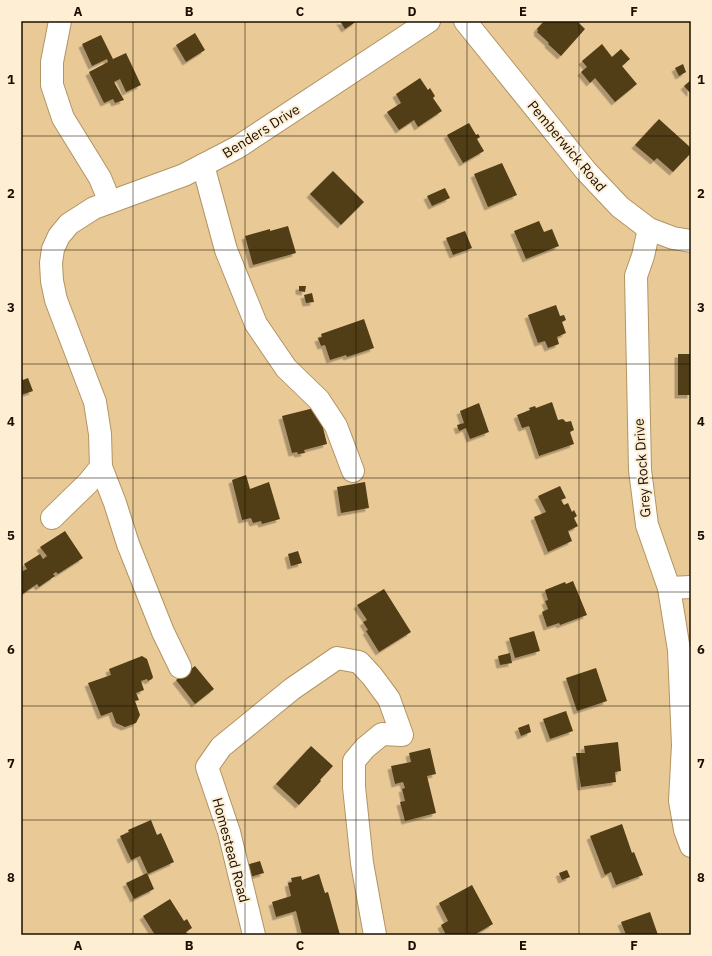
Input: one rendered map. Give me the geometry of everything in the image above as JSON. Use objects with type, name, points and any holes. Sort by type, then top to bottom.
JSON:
[{"type":"street","points":[[60,21],[52,62],[52,85],[63,118],[100,178],[110,202]]},
{"type":"street","name":"Benders Drive","points":[[180,667],[163,632],[128,544],[115,503],[101,467],[100,434],[95,402],[56,300],[52,281],[51,263],[53,249],[58,236],[69,224],[94,208],[184,175],[238,147],[429,21]]},
{"type":"street","name":"Pemberwick Road","points":[[465,21],[586,171],[620,207],[649,229],[673,238],[691,241]]},
{"type":"street","points":[[203,165],[226,250],[256,324],[286,368],[319,400],[336,426],[352,470]]},
{"type":"street","name":"Grey Rock Drive","points":[[649,229],[643,256],[636,276],[640,470],[647,525],[669,588],[679,650],[683,745],[680,801],[685,830],[691,846]]},
{"type":"street","points":[[52,518],[88,483],[101,467]]},
{"type":"street","points":[[669,588],[691,587]]},
{"type":"street","name":"Homestead Road","points":[[254,935],[229,832],[207,766],[221,747],[292,689],[337,658],[359,662],[372,676],[390,699],[402,735],[382,734],[364,748],[354,761],[354,787],[362,863],[375,935]]},
{"type":"building","points":[[340,21],[357,21],[345,29]]},
{"type":"building","points":[[544,21],[579,21],[578,22],[585,29],[561,56],[537,32],[537,29]]},
{"type":"building","points":[[195,33],[205,50],[186,62],[176,45]]},
{"type":"building","points":[[101,35],[113,59],[126,53],[141,85],[126,92],[120,79],[114,82],[124,100],[115,103],[113,99],[104,103],[89,72],[108,62],[107,59],[92,66],[82,44]]},
{"type":"building","points":[[602,44],[612,57],[621,49],[630,59],[622,66],[637,84],[615,102],[595,78],[590,83],[581,72],[587,67],[582,61]]},
{"type":"building","points":[[683,64],[686,72],[679,76],[675,68]]},
{"type":"building","points":[[420,78],[428,90],[430,88],[435,96],[433,98],[442,111],[418,127],[414,120],[399,130],[387,112],[401,103],[396,94]]},
{"type":"building","points":[[691,80],[691,92],[690,93],[684,86]]},
{"type":"building","points":[[659,119],[691,148],[691,153],[673,172],[657,158],[654,161],[635,145]]},
{"type":"building","points":[[469,123],[476,135],[478,134],[480,137],[477,139],[484,151],[463,163],[447,135]]},
{"type":"building","points":[[502,163],[517,195],[488,207],[474,174]]},
{"type":"building","points":[[333,171],[364,202],[341,225],[310,194]]},
{"type":"building","points":[[445,188],[450,198],[432,206],[427,196]]},
{"type":"building","points":[[539,221],[544,232],[552,229],[559,246],[526,259],[514,231]]},
{"type":"building","points":[[288,226],[296,253],[253,265],[245,236]]},
{"type":"building","points":[[465,231],[472,248],[453,255],[446,238]]},
{"type":"building","points":[[299,286],[306,286],[305,292],[299,291]]},
{"type":"building","points":[[312,293],[314,302],[306,303],[304,295]]},
{"type":"building","points":[[556,305],[560,316],[564,315],[566,320],[562,322],[566,333],[557,337],[559,344],[548,348],[545,341],[538,343],[528,315]]},
{"type":"building","points":[[364,319],[374,348],[347,357],[346,355],[330,360],[325,345],[321,346],[318,338],[322,337],[321,334]]},
{"type":"building","points":[[678,354],[691,354],[691,395],[678,395]]},
{"type":"building","points":[[21,375],[23,380],[28,378],[33,391],[21,395]]},
{"type":"building","points":[[552,402],[558,420],[563,419],[566,422],[571,421],[574,430],[570,432],[574,444],[539,456],[529,426],[522,428],[517,415],[530,410],[529,408],[535,406],[536,408]]},
{"type":"building","points":[[479,403],[489,432],[470,439],[466,428],[459,431],[457,425],[464,423],[460,411]]},
{"type":"building","points":[[318,407],[327,444],[304,450],[305,453],[292,453],[282,416]]},
{"type":"building","points":[[246,475],[250,489],[269,482],[280,519],[262,524],[261,521],[253,523],[251,518],[242,520],[232,480]]},
{"type":"building","points":[[365,482],[369,508],[341,513],[337,487]]},
{"type":"building","points":[[560,486],[566,498],[561,500],[564,505],[568,503],[572,512],[574,510],[577,516],[574,518],[578,526],[568,531],[572,541],[548,552],[534,517],[546,512],[538,496]]},
{"type":"building","points":[[65,531],[83,558],[58,574],[56,572],[53,574],[55,576],[39,587],[37,584],[21,595],[21,567],[23,571],[27,569],[24,564],[40,554],[43,559],[47,556],[40,547]]},
{"type":"building","points":[[298,551],[302,563],[291,566],[288,554]]},
{"type":"building","points":[[573,581],[587,615],[560,625],[559,623],[547,627],[542,612],[548,609],[545,601],[548,600],[545,590],[565,582],[566,584]]},
{"type":"building","points":[[384,589],[411,632],[379,652],[366,631],[368,630],[363,622],[367,620],[357,605]]},
{"type":"building","points":[[534,631],[540,651],[515,658],[509,638]]},
{"type":"building","points":[[510,653],[512,663],[500,665],[498,656]]},
{"type":"building","points":[[142,656],[147,659],[153,677],[148,681],[147,679],[141,681],[144,690],[136,693],[139,700],[135,701],[140,715],[136,723],[125,727],[116,723],[112,712],[101,716],[88,683],[111,675],[109,669]]},
{"type":"building","points":[[195,666],[214,689],[195,704],[176,680]]},
{"type":"building","points":[[596,668],[607,701],[577,711],[566,678]]},
{"type":"building","points":[[566,711],[573,731],[550,739],[543,719]]},
{"type":"building","points":[[529,724],[531,732],[521,736],[518,728]]},
{"type":"building","points":[[618,742],[621,771],[615,772],[616,782],[581,787],[576,753],[585,753],[584,746]]},
{"type":"building","points":[[311,746],[333,766],[299,805],[276,784]]},
{"type":"building","points":[[430,748],[436,774],[427,776],[436,813],[405,821],[400,802],[405,801],[402,789],[405,788],[403,782],[395,784],[391,766],[411,762],[409,753]]},
{"type":"building","points":[[151,820],[157,835],[161,833],[174,862],[148,874],[140,856],[131,860],[120,836],[129,832],[128,830]]},
{"type":"building","points":[[622,824],[632,853],[634,852],[643,875],[616,885],[611,872],[605,875],[590,836]]},
{"type":"building","points":[[260,861],[264,873],[250,877],[246,865]]},
{"type":"building","points":[[567,870],[570,877],[562,880],[559,873]]},
{"type":"building","points":[[147,873],[154,889],[134,899],[126,883]]},
{"type":"building","points":[[319,874],[325,893],[328,892],[340,935],[302,935],[296,911],[276,917],[272,902],[291,896],[288,883],[292,882],[291,878],[301,876],[302,880]]},
{"type":"building","points":[[472,885],[493,924],[474,935],[446,935],[441,925],[448,921],[439,903]]},
{"type":"building","points":[[170,899],[184,921],[187,919],[192,928],[186,932],[188,935],[155,935],[143,916]]},
{"type":"building","points":[[650,912],[658,935],[626,935],[621,922]]}]
